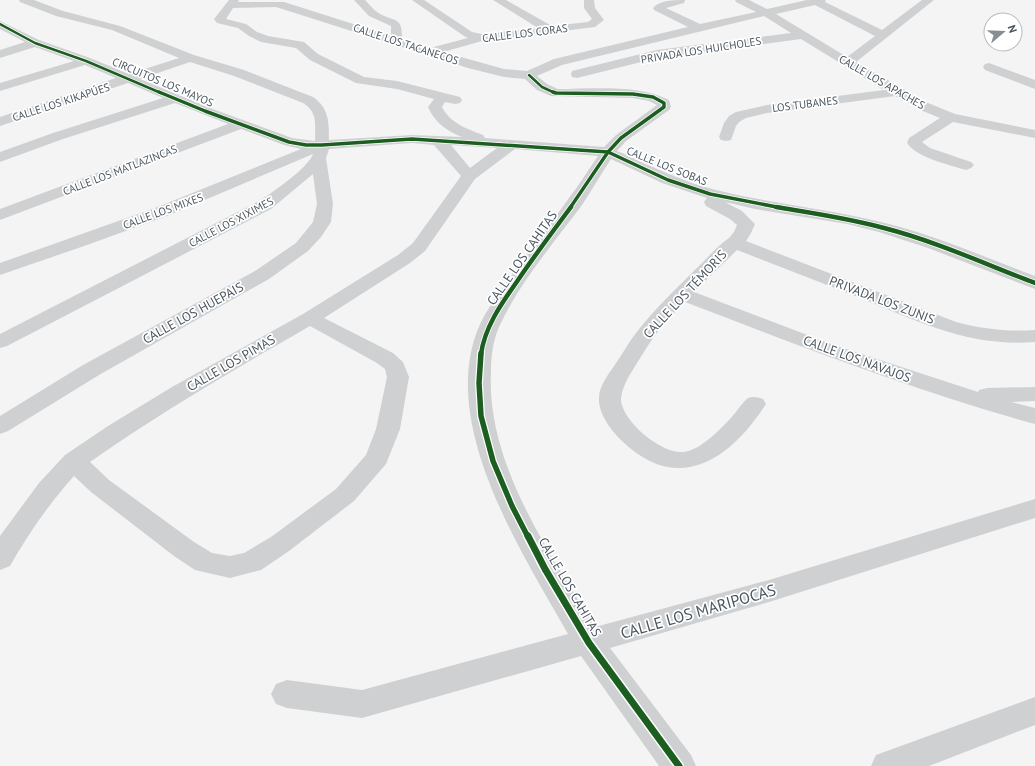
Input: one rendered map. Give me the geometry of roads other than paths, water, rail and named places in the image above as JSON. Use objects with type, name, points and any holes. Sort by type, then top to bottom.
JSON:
[{"type":"street","points":[[24,0],[53,5],[60,14],[93,21],[116,28],[190,58],[263,82],[316,105],[320,110],[320,152]]},
{"type":"street","name":"CALLE LOS TACANECOS","points":[[284,5],[300,0]]},
{"type":"street","points":[[359,0],[374,14],[395,24],[397,27],[396,41]]},
{"type":"street","points":[[417,0],[468,34],[481,38]]},
{"type":"street","points":[[498,0],[549,29]]},
{"type":"street","name":"CALLE LOS APACHES","points":[[740,0],[765,12],[897,92],[923,106],[951,117],[1035,134]]},
{"type":"street","points":[[848,62],[929,0]]},
{"type":"street","name":"CALLE LOS CORAS","points":[[430,52],[481,38],[596,23],[598,20],[597,17],[585,1]]},
{"type":"street","points":[[680,1],[665,4],[655,9],[699,28]]},
{"type":"street","points":[[530,75],[540,69],[558,62],[765,12],[819,1],[882,35]]},
{"type":"street","points":[[233,2],[220,20],[224,23],[242,26],[253,34],[265,39],[300,45],[314,57],[361,80],[397,85],[448,98],[439,98],[435,107],[438,116],[447,124],[488,143]]},
{"type":"street","name":"CALLE LOS TACANECOS","points":[[233,2],[284,5],[304,13],[472,65],[504,73],[530,75]]},
{"type":"street","name":"CIRCUITOS LOS MAYOS","points":[[1,26],[35,43],[86,61],[240,125],[289,142],[306,145],[320,152]]},
{"type":"street","name":"PRIVADA LOS HUICHOLES","points":[[577,74],[657,54],[802,35]]},
{"type":"street","points":[[0,54],[35,43]]},
{"type":"street","name":"CALLE LOS KIKAPÚES","points":[[0,122],[190,58]]},
{"type":"street","points":[[0,87],[86,61]]},
{"type":"street","points":[[989,67],[1035,85]]},
{"type":"street","name":"CALLE LOS CAHITAS","points":[[530,75],[542,88],[556,93],[633,94],[654,97],[664,103],[664,107],[621,138],[608,152],[576,201],[533,258],[498,309],[488,329],[481,352],[480,375],[481,416],[493,461],[512,506],[546,569],[589,643],[680,766]]},
{"type":"street","name":"LOS TUBANES","points":[[726,137],[729,126],[734,119],[766,109],[897,92]]},
{"type":"street","points":[[0,157],[58,136],[176,98]]},
{"type":"street","points":[[951,117],[914,141],[914,143],[915,146],[925,151],[966,165]]},
{"type":"street","name":"CALLE LOS MATLAZINCAS","points":[[0,215],[240,125]]},
{"type":"street","name":"CALLE LOS SOBAS","points":[[320,152],[398,139],[488,143],[608,152],[668,180],[710,194],[885,228],[934,244],[1027,280]]},
{"type":"street","points":[[439,141],[469,176]]},
{"type":"street","name":"CALLE LOS PIMAS","points":[[0,559],[16,532],[48,489],[74,461],[116,432],[180,392],[310,318],[404,260],[419,246],[469,176],[511,145]]},
{"type":"street","name":"CALLE LOS MIXES","points":[[0,269],[179,206],[320,152]]},
{"type":"street","name":"CALLE LOS XIXIMES","points":[[0,342],[265,205],[284,191],[320,152]]},
{"type":"street","name":"CALLE LOS HUEPAIS","points":[[0,426],[98,366],[157,332],[209,306],[262,275],[302,247],[315,233],[322,222],[325,204],[320,152]]},
{"type":"street","name":"CALLE LOS TÉMORIS","points":[[668,180],[742,219],[746,224],[745,229],[734,242],[681,294],[644,336],[614,383],[610,398],[616,419],[631,436],[662,457],[684,461],[693,459],[706,452],[724,438],[755,404]]},
{"type":"street","name":"PRIVADA LOS ZUNIS","points":[[734,242],[943,324],[994,338],[1035,336]]},
{"type":"street","points":[[1027,280],[1035,288]]},
{"type":"street","name":"CALLE LOS NAVAJOS","points":[[681,294],[824,348],[946,391],[1035,416]]},
{"type":"street","points":[[74,461],[100,486],[184,549],[205,562],[230,567],[251,562],[280,544],[345,494],[377,458],[388,430],[398,377],[395,367],[385,358],[370,349],[310,318]]},
{"type":"street","points":[[946,391],[977,394],[1035,394]]},
{"type":"street","name":"CALLE LOS MARIPOCAS","points":[[287,694],[362,704],[589,643],[769,591],[1035,508]]},
{"type":"street","points":[[888,766],[1035,711]]}]
